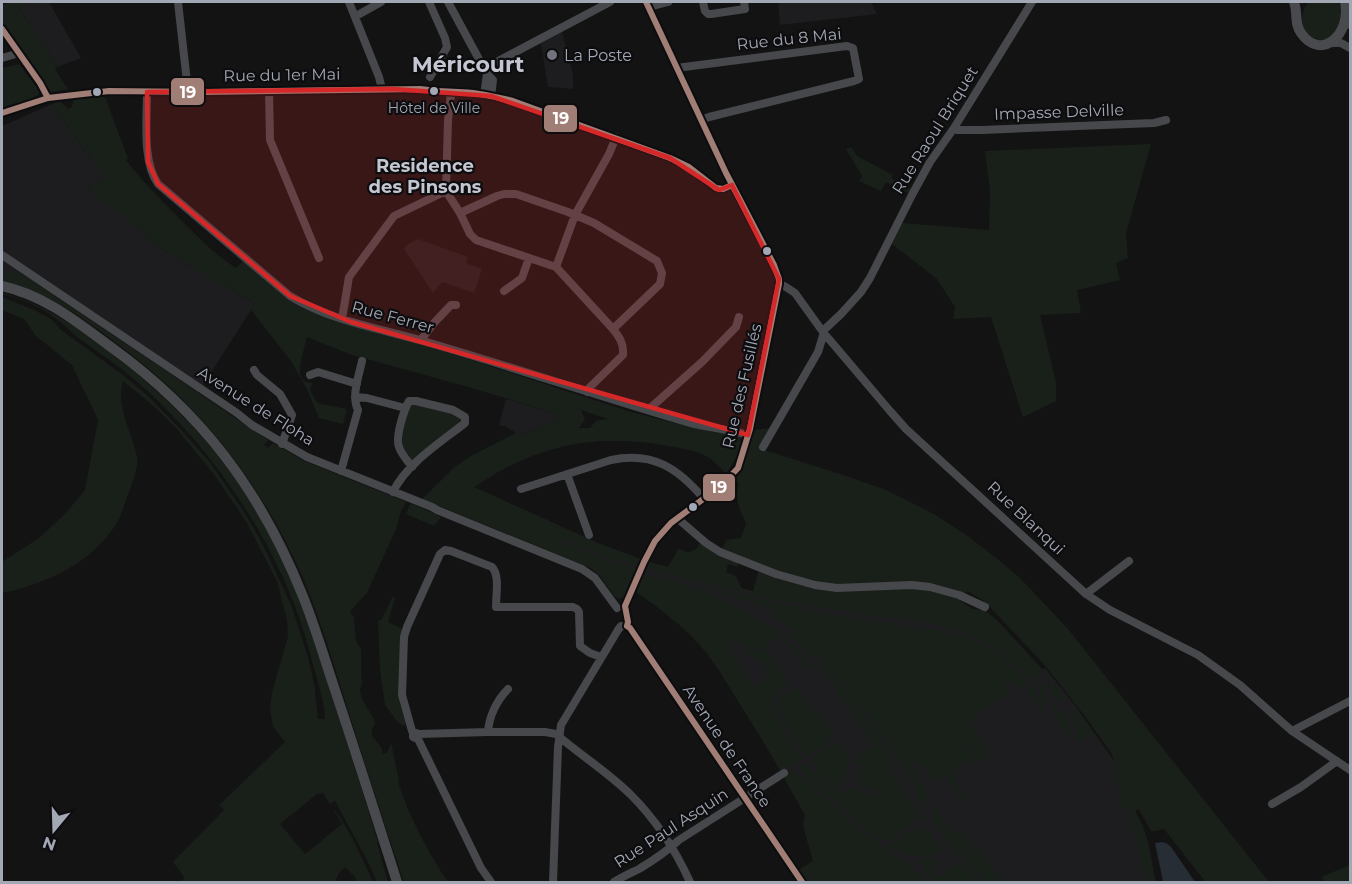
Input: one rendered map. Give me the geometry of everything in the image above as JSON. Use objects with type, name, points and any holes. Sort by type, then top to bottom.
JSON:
[{"type":"main road","points":[[1302,2],[1295,7],[1298,27],[1306,38],[1319,44],[1333,43],[1347,32],[1350,15],[1345,2]]},
{"type":"main road","points":[[2,286],[44,301],[59,309],[136,364],[193,417],[232,465],[273,530],[303,595],[397,882]]},
{"type":"street","points":[[178,2],[188,91]]},
{"type":"street","points":[[349,2],[382,89]]},
{"type":"street","points":[[356,16],[381,2]]},
{"type":"street","points":[[429,2],[447,47],[430,77]]},
{"type":"street","points":[[448,2],[493,80],[488,96]]},
{"type":"street","points":[[486,71],[610,2]]},
{"type":"street","points":[[668,2],[647,4],[745,212],[774,266],[779,284]]},
{"type":"street","points":[[703,2],[705,10],[711,14],[745,9],[744,2]]},
{"type":"street","name":"Rue Raoul Briquet","points":[[823,333],[861,292],[870,278],[930,162],[954,129],[1032,2]]},
{"type":"street","points":[[2,28],[48,98]]},
{"type":"street","points":[[1333,43],[1341,43],[1350,48]]},
{"type":"street","name":"Rue du 8 Mai","points":[[676,68],[847,46],[853,48],[860,78],[854,81],[701,120]]},
{"type":"street","points":[[2,58],[19,53]]},
{"type":"street","name":"Rue du 1er Mai","points":[[2,113],[48,98],[109,91],[420,89],[459,92],[513,101],[616,137],[680,162],[716,189],[732,185]]},
{"type":"street","points":[[269,90],[270,140],[319,258]]},
{"type":"street","name":"Rue Ferrer","points":[[147,92],[148,162],[158,184],[290,296],[304,305],[342,319],[421,340],[747,439]]},
{"type":"street","points":[[451,93],[446,191],[470,234],[476,240],[556,267],[613,329],[624,347],[623,355],[587,392]]},
{"type":"street","name":"Impasse Delville","points":[[954,129],[982,130],[1155,123],[1166,120]]},
{"type":"street","points":[[556,267],[575,215],[616,137]]},
{"type":"street","points":[[342,319],[349,277],[394,216],[446,191]]},
{"type":"street","points":[[460,213],[497,195],[516,194],[594,223],[657,261],[662,273],[660,284],[613,329]]},
{"type":"street","name":"Avenue de Floha","points":[[2,255],[282,444],[307,457],[582,569],[595,578],[621,607]]},
{"type":"street","points":[[504,291],[522,278],[530,258]]},
{"type":"street","name":"Rue Blanqui","points":[[779,284],[795,293],[823,333],[906,429],[1086,594],[1110,610],[1198,654],[1240,685],[1289,729],[1350,770]]},
{"type":"street","name":"Rue des Fusillés","points":[[621,607],[660,535],[676,518],[722,485],[740,463],[779,284]]},
{"type":"street","points":[[421,340],[451,305],[456,305]]},
{"type":"street","points":[[648,410],[702,362],[736,327],[739,317]]},
{"type":"street","points":[[763,447],[818,352],[823,333]]},
{"type":"street","points":[[341,471],[358,410],[355,397],[362,361]]},
{"type":"street","points":[[254,370],[280,394],[292,415],[282,444]]},
{"type":"street","points":[[310,375],[318,372],[357,384]]},
{"type":"street","points":[[355,397],[405,408]]},
{"type":"street","points":[[393,492],[400,479],[412,467],[465,423],[465,417],[453,410],[409,401],[397,440],[412,467]]},
{"type":"street","points":[[521,489],[624,458],[646,458],[676,472],[704,499]]},
{"type":"street","points":[[567,474],[589,535]]},
{"type":"street","points":[[676,518],[720,552],[776,574],[815,585],[837,588],[912,585],[930,587],[959,595],[985,607]]},
{"type":"street","points":[[491,882],[481,868],[405,710],[402,695],[404,637],[440,554],[445,550],[451,551],[492,567],[497,574],[496,607],[573,607],[577,609],[580,646],[601,657]]},
{"type":"street","points":[[1086,594],[1129,561]]},
{"type":"street","points":[[553,882],[561,725],[618,630],[624,626],[619,623],[621,607]]},
{"type":"street","name":"Avenue de France","points":[[624,626],[802,882]]},
{"type":"street","points":[[488,732],[498,698],[508,689]]},
{"type":"street","points":[[1289,729],[1350,702]]},
{"type":"street","points":[[417,735],[553,732],[631,795],[672,846],[690,882]]},
{"type":"street","points":[[1272,804],[1337,762]]},
{"type":"street","name":"Rue Paul Asquin","points":[[614,882],[638,870],[679,840],[784,773]]},
{"type":"highlighted area","points":[[393,89],[491,96],[670,158],[719,190],[732,185],[779,279],[748,435],[351,322],[290,296],[158,184],[148,162],[147,92]]},
{"type":"shaded area","points":[[9,2],[27,3],[19,9],[44,43],[57,67],[55,69],[68,89],[51,92],[2,23],[2,6]]},
{"type":"shaded area","points":[[26,2],[49,2],[81,58],[57,67],[44,43],[19,9]]},
{"type":"shaded area","points":[[778,2],[871,2],[877,14],[780,25]]},
{"type":"shaded area","points":[[1309,2],[1338,2],[1345,11],[1334,38],[1320,40],[1308,35],[1302,18]]},
{"type":"shaded area","points":[[562,32],[573,75],[573,89],[548,87],[541,43]]},
{"type":"shaded area","points":[[19,64],[38,89],[39,94],[33,100],[2,110],[2,68]]},
{"type":"shaded area","points":[[105,97],[128,158],[126,160],[152,190],[221,257],[236,268],[243,261],[288,300],[302,308],[338,322],[425,345],[631,412],[686,426],[740,436],[740,448],[748,450],[753,430],[771,428],[761,449],[884,489],[934,514],[969,537],[1020,578],[1068,629],[1269,882],[1203,882],[1204,880],[1164,829],[1151,831],[1139,810],[1120,807],[1116,768],[1112,754],[1043,663],[984,601],[969,592],[961,593],[937,587],[834,585],[794,577],[721,551],[726,540],[741,538],[746,524],[737,500],[739,484],[733,479],[740,471],[745,459],[736,457],[727,474],[709,458],[685,449],[642,442],[603,441],[548,451],[501,470],[474,487],[600,544],[640,559],[638,566],[599,555],[561,539],[560,542],[608,561],[637,569],[625,597],[618,599],[591,568],[422,499],[455,467],[471,456],[516,433],[521,435],[558,420],[557,414],[349,354],[307,337],[300,364],[302,379],[312,383],[310,390],[317,403],[347,409],[343,424],[319,418],[307,389],[291,361],[251,310],[254,303],[225,284],[222,286],[175,258],[95,197],[88,187],[106,175],[87,154],[52,104],[60,101],[68,109],[72,107],[74,98]],"holes":[[[581,410],[608,419],[596,421],[590,428],[579,428],[585,419]]]},
{"type":"shaded area","points":[[52,104],[87,154],[106,175],[88,187],[141,230],[151,241],[175,258],[225,284],[255,304],[198,393],[16,270],[12,273],[2,273],[2,126]]},
{"type":"shaded area","points":[[1151,144],[1126,233],[1128,258],[1116,263],[1120,280],[1077,290],[1081,313],[1040,315],[1056,383],[1056,401],[1023,417],[991,317],[953,319],[955,307],[937,279],[892,244],[902,223],[989,230],[990,192],[985,151]]},
{"type":"shaded area","points":[[851,147],[857,156],[893,175],[891,178],[911,189],[908,193],[886,182],[881,191],[859,181],[862,176],[846,149]]},
{"type":"shaded area","points":[[418,239],[468,257],[466,263],[482,269],[474,293],[442,282],[433,293],[404,249]]},
{"type":"shaded area","points":[[16,270],[268,440],[264,445],[268,448],[273,443],[304,461],[406,502],[367,593],[350,613],[354,617],[356,641],[361,649],[360,691],[375,723],[372,736],[381,747],[383,754],[387,753],[391,743],[398,782],[408,808],[426,846],[448,882],[404,882],[310,595],[287,544],[248,478],[201,419],[146,366],[62,306],[33,291],[2,281],[2,273],[12,273]]},
{"type":"shaded area","points":[[2,293],[36,305],[68,322],[143,379],[206,441],[254,505],[281,554],[302,600],[378,842],[388,882],[377,882],[335,801],[330,804],[323,793],[317,794],[280,824],[305,854],[342,824],[333,809],[335,810],[353,839],[373,882],[354,882],[356,878],[345,867],[335,882],[180,882],[185,878],[173,862],[224,810],[219,805],[285,742],[273,726],[270,709],[272,692],[288,637],[287,620],[277,581],[247,523],[213,473],[175,427],[123,381],[121,400],[135,447],[137,466],[119,519],[97,547],[69,568],[36,584],[2,593],[2,562],[39,538],[66,513],[85,490],[98,420],[72,365],[36,336],[24,319],[2,310],[2,297],[51,319],[61,330],[123,375],[149,397],[209,461],[260,539],[292,607],[308,657],[315,688],[318,719],[325,719],[323,703],[299,617],[264,539],[216,466],[188,432],[128,374],[58,320],[36,306]]},
{"type":"shaded area","points":[[506,399],[557,414],[558,420],[521,435],[516,433],[499,425]]},
{"type":"shaded area","points":[[409,401],[465,417],[412,467],[400,449],[405,408]]},
{"type":"shaded area","points":[[474,487],[600,544],[650,562],[753,591],[968,629],[1033,673],[1045,668],[1074,704],[1131,785],[1149,882],[807,882],[799,870],[813,861],[803,825],[805,815],[767,747],[704,650],[684,628],[629,586],[448,509]]},
{"type":"shaded area","points":[[410,504],[441,517],[434,526],[406,514]]},
{"type":"shaded area","points":[[700,543],[722,557],[739,562],[737,567],[728,564],[726,572],[736,576],[742,589],[753,591],[759,570],[822,589],[917,588],[951,594],[972,609],[985,610],[1000,623],[1042,669],[1041,673],[1032,680],[997,650],[977,638],[956,630],[933,624],[795,604],[647,568],[650,562],[668,567],[679,548],[688,553],[697,548]]},
{"type":"shaded area","points":[[643,574],[689,586],[713,595],[757,618],[796,648],[812,665],[805,670],[782,639],[773,640],[760,649],[762,652],[767,650],[788,683],[770,703],[803,758],[781,772],[708,654],[680,626],[636,592]],"holes":[[[742,642],[750,654],[761,661],[769,674],[754,685],[731,651],[732,643]]]},
{"type":"shaded area","points":[[682,580],[855,619],[917,629],[926,627],[947,632],[986,646],[1006,660],[1028,682],[1017,689],[1009,680],[1004,685],[1008,695],[975,715],[978,718],[970,723],[992,754],[989,756],[975,734],[987,757],[979,762],[966,741],[964,742],[977,763],[973,765],[970,760],[950,772],[969,798],[967,799],[969,802],[965,804],[962,799],[960,800],[945,775],[934,781],[924,765],[918,765],[916,762],[911,765],[952,834],[963,828],[973,846],[958,856],[944,835],[930,820],[936,813],[931,801],[927,798],[918,804],[925,817],[919,821],[920,814],[915,803],[917,793],[887,739],[833,672],[819,658],[813,656],[790,637],[796,631],[773,617],[772,609]]},
{"type":"shaded area","points":[[392,597],[395,598],[388,622],[403,629],[399,690],[400,704],[406,724],[403,726],[385,705],[380,669],[378,621],[382,619]]},
{"type":"shaded area","points":[[817,661],[825,666],[847,692],[891,750],[892,771],[915,811],[915,818],[910,827],[889,840],[880,840],[871,835],[800,770],[802,764],[807,764],[820,778],[836,788],[848,793],[850,788],[878,795],[879,790],[858,787],[863,764],[855,763],[858,753],[872,745]]},
{"type":"shaded area","points":[[1050,680],[1068,703],[1058,701],[1051,688]]},
{"type":"shaded area","points":[[1045,682],[1046,693],[1050,701],[1066,714],[1071,733],[1068,740],[1050,703],[1047,704],[1034,683]]},
{"type":"shaded area","points":[[1031,685],[1045,706],[1039,709],[1026,688]]},
{"type":"shaded area","points":[[797,687],[813,711],[817,710],[834,735],[807,756],[774,706],[777,699]]},
{"type":"shaded area","points":[[1071,709],[1075,709],[1094,735],[1090,737],[1088,735],[1077,742],[1070,716]]},
{"type":"shaded area","points":[[836,742],[847,756],[843,787],[832,784],[823,777],[815,769],[810,759]]},
{"type":"shaded area","points":[[792,771],[854,825],[930,882],[807,882],[799,870],[813,861],[803,825],[805,815],[783,776]]},
{"type":"shaded area","points":[[1128,811],[1136,813],[1144,829],[1156,882],[1147,882]]},
{"type":"shaded area","points":[[916,829],[929,830],[940,852],[919,856],[887,845]]},
{"type":"shaded area","points":[[1162,842],[1171,847],[1195,882],[1158,882],[1163,881],[1155,843]]},
{"type":"shaded area","points":[[976,847],[988,864],[1006,882],[984,882],[961,856]]},
{"type":"shaded area","points":[[936,859],[936,867],[930,868],[931,876],[947,875],[947,869],[962,862],[979,882],[937,882],[925,874],[921,860]]},
{"type":"shaded area","points":[[1350,865],[1350,882],[1324,882],[1321,877]]},
{"type":"transit line","name":"19","points":[[627,626],[625,606],[655,541],[671,523],[722,485],[738,468],[750,429],[779,284],[774,265],[726,173],[646,2]]},
{"type":"transit line","name":"19","points":[[2,29],[48,98]]},
{"type":"transit line","name":"19","points":[[2,113],[48,98],[109,91],[420,89],[473,93],[513,101],[670,158],[689,167],[716,188],[723,189],[732,185]]},
{"type":"transit line","name":"19","points":[[627,626],[802,882]]},
{"type":"place","name":"La Poste","points":[[552,55]]},
{"type":"place","name":"Hôtel de Ville","points":[[434,91]]},
{"type":"district","name":"Méricourt","points":[[468,64]]},
{"type":"district","name":"Residence des Pinsons","points":[[425,176]]}]
